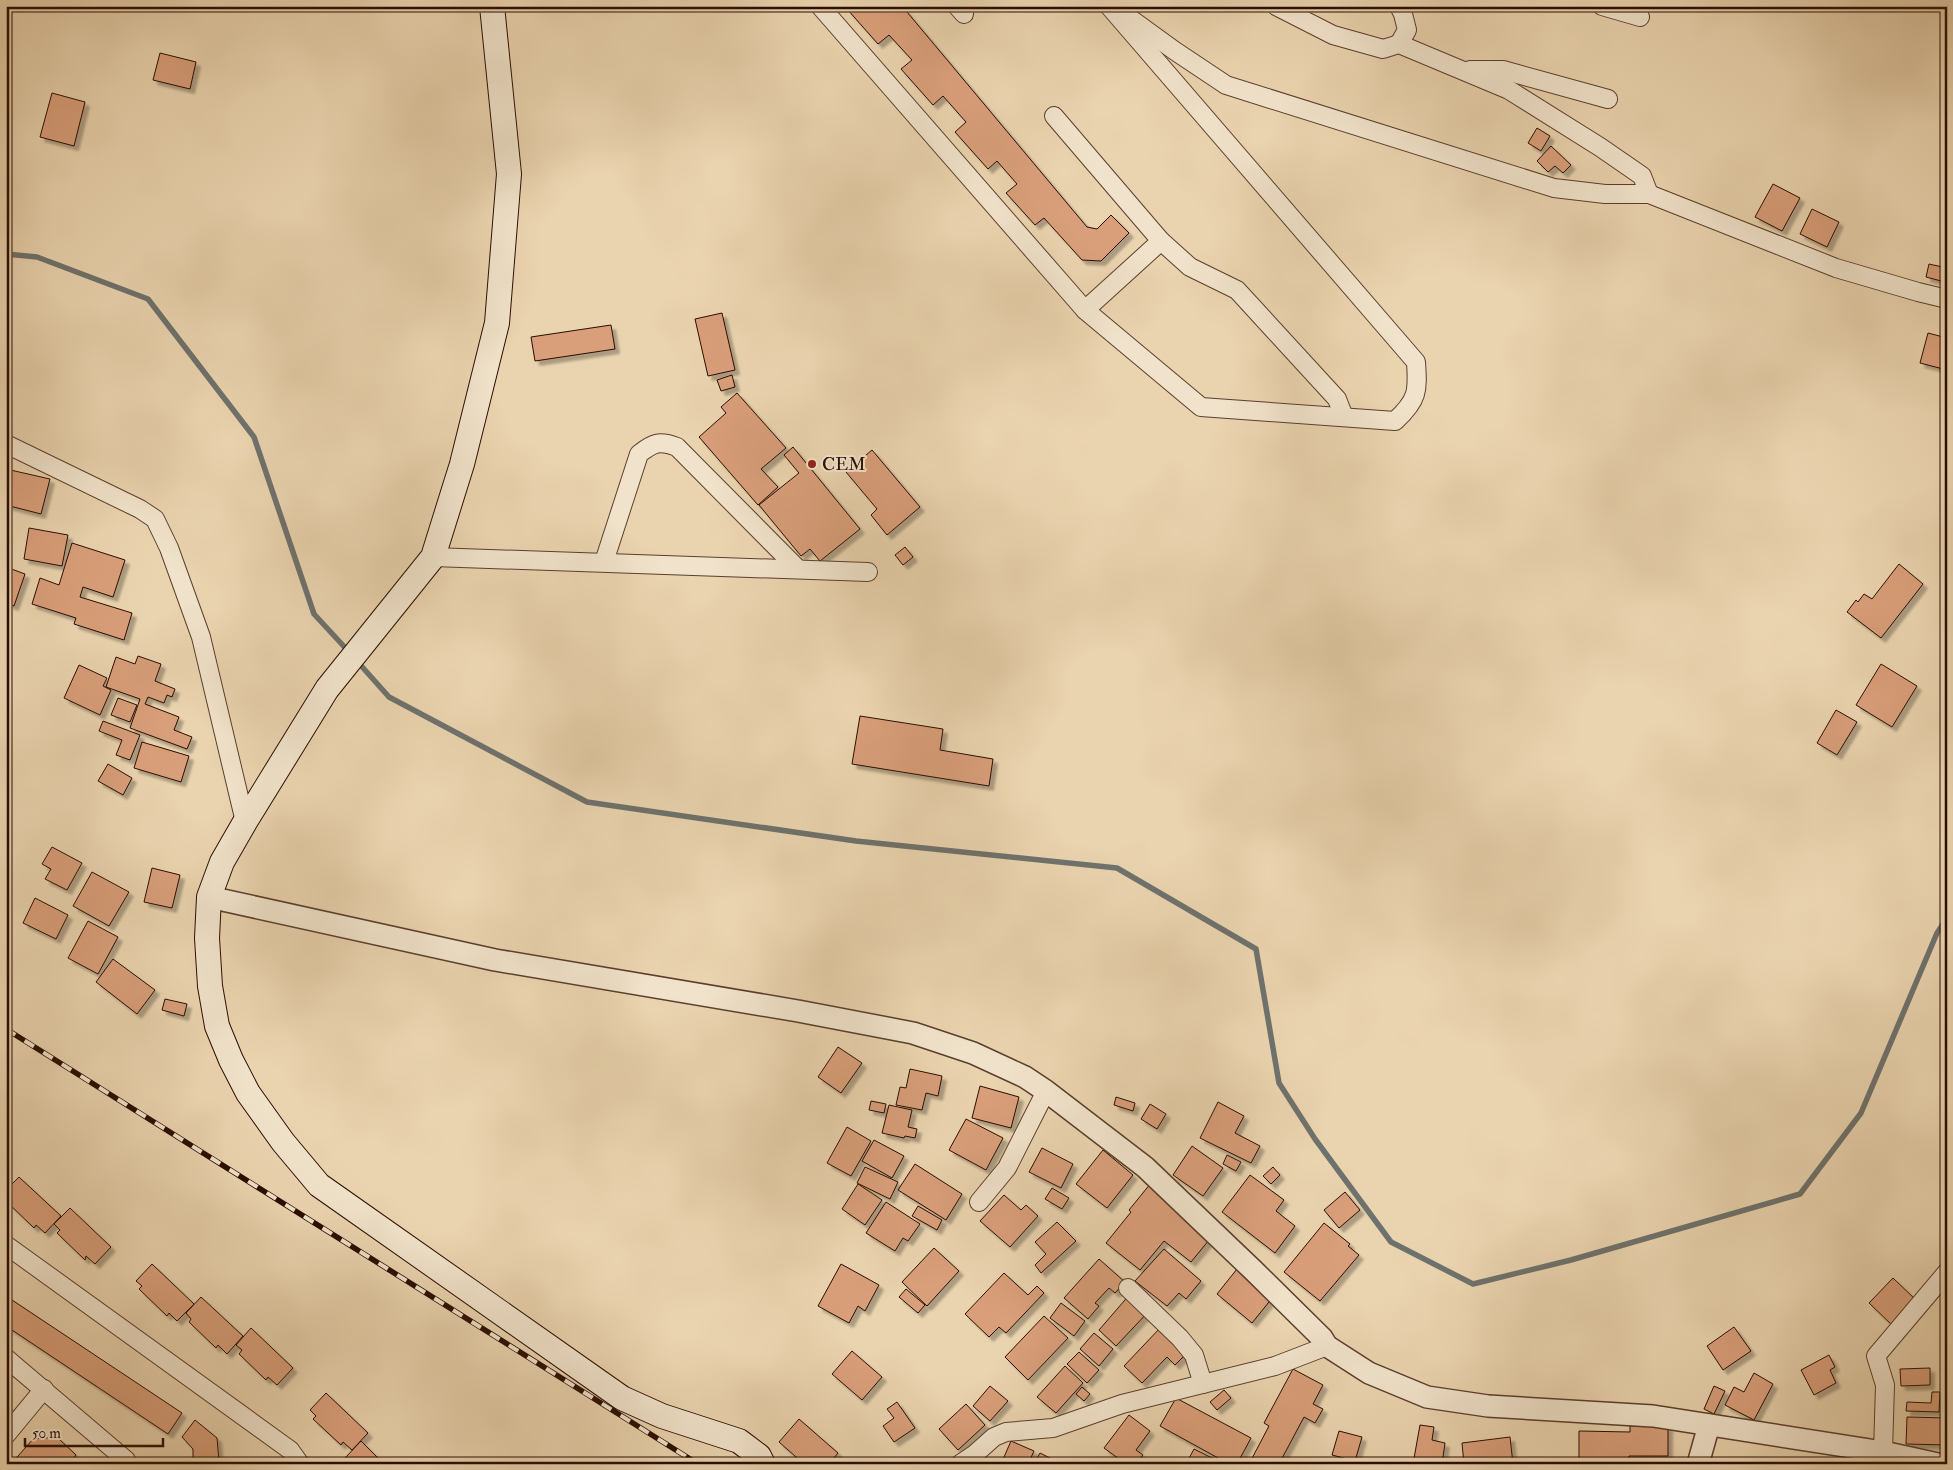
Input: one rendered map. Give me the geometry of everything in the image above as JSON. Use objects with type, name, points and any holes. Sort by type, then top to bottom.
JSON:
[{"type":"main road","points":[[492,6],[509,174],[497,322],[462,464],[433,556],[327,689],[222,862],[209,897],[208,948],[210,986],[217,1026],[231,1060],[248,1093],[283,1142],[319,1185],[622,1398],[662,1416],[739,1441],[759,1456],[763,1464]]},
{"type":"street","points":[[820,6],[1085,310],[1201,407],[1395,421],[1409,408],[1418,387],[1416,362],[1109,6]]},
{"type":"street","points":[[1114,6],[1175,51],[1226,85],[1554,188],[1604,194],[1649,194],[1836,268],[1947,299]]},
{"type":"street","points":[[1276,6],[1333,35],[1383,49],[1399,44],[1509,90],[1600,147],[1642,176],[1649,194]]},
{"type":"street","points":[[1399,6],[1407,30],[1399,44]]},
{"type":"street","points":[[1602,6],[1640,17]]},
{"type":"street","points":[[1461,70],[1502,70],[1608,99]]},
{"type":"street","points":[[1054,116],[1161,242],[1190,267],[1237,290],[1337,399],[1344,417]]},
{"type":"street","points":[[1085,310],[1161,242]]},
{"type":"street","points":[[604,562],[639,454],[652,444],[665,442],[677,447],[798,569]]},
{"type":"street","points":[[6,444],[140,509],[155,519],[169,548],[201,637],[245,822]]},
{"type":"street","points":[[433,556],[868,572]]},
{"type":"street","points":[[209,897],[495,960],[798,1011],[913,1033],[973,1053],[1024,1077],[1046,1091],[1145,1167],[1253,1270],[1328,1346],[1369,1374],[1427,1397],[1488,1406],[1652,1416],[1883,1452],[1938,1464]]},
{"type":"street","points":[[979,1202],[1007,1168],[1046,1091]]},
{"type":"street","points":[[6,1245],[290,1450],[300,1464]]},
{"type":"street","points":[[1883,1452],[1885,1385],[1876,1356],[1947,1272]]},
{"type":"street","points":[[1128,1288],[1180,1338],[1194,1355],[1203,1384]]},
{"type":"street","points":[[960,1464],[975,1454],[994,1436],[1006,1432],[1052,1428],[1122,1404],[1275,1366],[1328,1346]]},
{"type":"street","points":[[6,1358],[126,1460],[126,1464]]},
{"type":"street","points":[[6,1435],[44,1389]]},
{"type":"street","points":[[1698,1464],[1709,1425]]},
{"type":"building","points":[[850,6],[902,6],[1087,227],[1097,229],[1111,215],[1129,233],[1101,261],[1082,260],[1044,218],[1035,225],[1006,193],[1017,184],[997,161],[988,169],[955,132],[966,122],[943,96],[933,105],[901,69],[912,60],[889,35],[878,44],[847,9]]},
{"type":"building","points":[[160,53],[196,62],[190,89],[153,80]]},
{"type":"building","points":[[52,93],[85,102],[74,146],[40,137]]},
{"type":"building","points":[[1537,128],[1550,136],[1541,151],[1528,143]]},
{"type":"building","points":[[1551,146],[1571,165],[1563,173],[1555,166],[1548,172],[1537,161]]},
{"type":"building","points":[[1773,184],[1800,198],[1782,231],[1755,217]]},
{"type":"building","points":[[1812,209],[1839,222],[1827,247],[1800,234]]},
{"type":"building","points":[[1929,264],[1947,268],[1945,282],[1926,277]]},
{"type":"building","points":[[722,313],[735,370],[708,376],[695,319]]},
{"type":"building","points":[[611,325],[615,349],[535,361],[531,337]]},
{"type":"building","points":[[1928,333],[1947,338],[1947,370],[1920,363]]},
{"type":"building","points":[[732,375],[735,387],[721,391],[717,380]]},
{"type":"building","points":[[737,393],[786,448],[761,469],[778,487],[758,505],[699,437],[726,413],[721,407]]},
{"type":"building","points":[[793,447],[860,529],[820,561],[810,549],[801,556],[759,505],[799,473],[784,455]]},
{"type":"building","points":[[872,450],[920,507],[887,535],[871,515],[877,509],[846,472]]},
{"type":"building","points":[[6,469],[50,479],[41,514],[6,505]]},
{"type":"building","points":[[29,528],[68,535],[62,566],[24,559]]},
{"type":"building","points":[[72,543],[125,560],[113,597],[83,587],[80,597],[132,613],[124,640],[74,624],[76,618],[32,604],[40,578],[59,585]]},
{"type":"building","points":[[905,547],[913,557],[903,565],[895,555]]},
{"type":"building","points":[[1899,564],[1923,584],[1881,638],[1847,612],[1856,600],[1858,602],[1864,594],[1872,599]]},
{"type":"building","points":[[6,567],[25,574],[14,606],[6,603]]},
{"type":"building","points":[[138,656],[161,664],[155,681],[175,689],[172,697],[167,695],[164,703],[148,697],[145,704],[179,717],[174,730],[192,737],[187,749],[130,728],[140,699],[106,687],[116,657],[135,664]]},
{"type":"building","points":[[1881,664],[1917,686],[1892,727],[1856,705]]},
{"type":"building","points":[[79,665],[107,678],[103,686],[111,690],[100,715],[64,698]]},
{"type":"building","points":[[118,698],[137,705],[130,722],[111,715]]},
{"type":"building","points":[[1836,710],[1857,722],[1837,755],[1817,743]]},
{"type":"building","points":[[860,716],[943,729],[940,750],[993,759],[989,786],[852,764]]},
{"type":"building","points":[[103,721],[140,735],[130,760],[116,755],[122,740],[99,731]]},
{"type":"building","points":[[142,742],[189,756],[181,782],[134,768]]},
{"type":"building","points":[[108,764],[132,778],[123,795],[98,781]]},
{"type":"building","points":[[52,847],[82,863],[67,890],[45,879],[51,869],[42,864]]},
{"type":"building","points":[[152,868],[180,875],[172,908],[144,902]]},
{"type":"building","points":[[92,872],[129,892],[109,926],[73,906]]},
{"type":"building","points":[[35,898],[68,915],[56,939],[23,923]]},
{"type":"building","points":[[88,921],[118,937],[98,974],[68,958]]},
{"type":"building","points":[[113,959],[155,990],[137,1014],[96,982]]},
{"type":"building","points":[[165,999],[187,1004],[184,1016],[162,1010]]},
{"type":"building","points":[[838,1047],[862,1063],[841,1093],[818,1077]]},
{"type":"building","points":[[910,1069],[942,1076],[938,1096],[926,1093],[922,1110],[896,1105],[900,1087],[906,1088]]},
{"type":"building","points":[[980,1086],[1019,1097],[1011,1128],[972,1118]]},
{"type":"building","points":[[1116,1097],[1135,1103],[1133,1111],[1114,1105]]},
{"type":"building","points":[[871,1101],[886,1104],[884,1113],[869,1110]]},
{"type":"building","points":[[1218,1102],[1244,1116],[1235,1133],[1260,1146],[1251,1163],[1200,1138]]},
{"type":"building","points":[[1150,1104],[1166,1114],[1157,1129],[1141,1119]]},
{"type":"building","points":[[889,1105],[912,1110],[908,1127],[917,1129],[915,1138],[905,1136],[904,1138],[882,1133]]},
{"type":"building","points":[[966,1119],[1003,1138],[986,1170],[949,1150]]},
{"type":"building","points":[[847,1127],[871,1141],[851,1176],[827,1163]]},
{"type":"building","points":[[874,1140],[904,1156],[892,1178],[862,1161]]},
{"type":"building","points":[[1192,1146],[1223,1168],[1203,1196],[1173,1175]]},
{"type":"building","points":[[1042,1148],[1073,1164],[1061,1188],[1029,1172]]},
{"type":"building","points":[[1103,1150],[1133,1175],[1107,1208],[1076,1184]]},
{"type":"building","points":[[1227,1155],[1241,1162],[1236,1171],[1223,1164]]},
{"type":"building","points":[[915,1164],[962,1194],[946,1220],[898,1190]]},
{"type":"building","points":[[865,1167],[898,1182],[890,1199],[857,1183]]},
{"type":"building","points":[[1273,1167],[1280,1175],[1271,1184],[1263,1176]]},
{"type":"building","points":[[1250,1175],[1284,1200],[1276,1211],[1295,1226],[1275,1253],[1222,1212]]},
{"type":"building","points":[[19,1177],[61,1216],[45,1233],[36,1225],[34,1228],[7,1202],[10,1199],[6,1196],[6,1190]]},
{"type":"building","points":[[1151,1183],[1214,1234],[1191,1262],[1164,1241],[1140,1270],[1106,1243]]},
{"type":"building","points":[[858,1184],[882,1200],[865,1225],[842,1209]]},
{"type":"building","points":[[1052,1188],[1069,1198],[1062,1209],[1045,1199]]},
{"type":"building","points":[[1345,1192],[1360,1210],[1339,1228],[1324,1210]]},
{"type":"building","points":[[1004,1195],[1021,1210],[1026,1205],[1038,1216],[1010,1247],[980,1221]]},
{"type":"building","points":[[886,1202],[920,1224],[908,1241],[903,1238],[895,1251],[866,1233]]},
{"type":"building","points":[[918,1206],[942,1220],[937,1230],[912,1216]]},
{"type":"building","points":[[70,1208],[111,1247],[95,1264],[86,1256],[85,1260],[57,1233],[60,1230],[54,1224]]},
{"type":"building","points":[[1057,1222],[1076,1241],[1041,1273],[1035,1265],[1046,1254],[1035,1242]]},
{"type":"building","points":[[1324,1223],[1350,1244],[1348,1246],[1359,1255],[1320,1301],[1284,1272]]},
{"type":"building","points":[[934,1248],[959,1271],[927,1306],[902,1282]]},
{"type":"building","points":[[1164,1249],[1201,1281],[1186,1299],[1179,1293],[1167,1306],[1135,1281]]},
{"type":"building","points":[[1099,1259],[1125,1282],[1115,1293],[1109,1288],[1095,1303],[1099,1306],[1088,1319],[1064,1298]]},
{"type":"building","points":[[152,1264],[194,1304],[177,1321],[169,1313],[167,1316],[139,1289],[142,1286],[136,1281]]},
{"type":"building","points":[[841,1264],[879,1285],[865,1311],[858,1306],[849,1323],[818,1306]]},
{"type":"building","points":[[1237,1269],[1273,1297],[1252,1323],[1217,1294]]},
{"type":"building","points":[[1004,1273],[1028,1295],[1037,1286],[1044,1293],[1006,1333],[999,1327],[989,1337],[965,1314]]},
{"type":"building","points":[[1893,1278],[1917,1301],[1893,1326],[1869,1303]]},
{"type":"building","points":[[906,1289],[925,1305],[918,1313],[899,1297]]},
{"type":"building","points":[[1131,1293],[1150,1310],[1116,1346],[1099,1330]]},
{"type":"building","points":[[6,1296],[182,1413],[168,1434],[6,1326]]},
{"type":"building","points":[[201,1297],[243,1336],[227,1354],[218,1345],[216,1348],[189,1322],[191,1319],[186,1313]]},
{"type":"building","points":[[1061,1303],[1085,1321],[1074,1336],[1050,1318]]},
{"type":"building","points":[[1044,1316],[1068,1338],[1028,1380],[1005,1357]]},
{"type":"building","points":[[1161,1327],[1188,1352],[1175,1365],[1167,1357],[1142,1383],[1124,1366]]},
{"type":"building","points":[[1734,1327],[1751,1351],[1723,1370],[1707,1346]]},
{"type":"building","points":[[251,1328],[293,1368],[277,1385],[268,1377],[266,1380],[239,1354],[242,1350],[236,1345]]},
{"type":"building","points":[[1094,1333],[1113,1349],[1099,1366],[1080,1349]]},
{"type":"building","points":[[852,1351],[882,1377],[862,1400],[832,1374]]},
{"type":"building","points":[[1079,1352],[1099,1370],[1087,1383],[1067,1364]]},
{"type":"building","points":[[1829,1355],[1835,1367],[1830,1370],[1836,1383],[1814,1395],[1801,1370]]},
{"type":"building","points":[[1065,1366],[1083,1383],[1056,1413],[1037,1397]]},
{"type":"building","points":[[1930,1368],[1930,1385],[1901,1386],[1900,1369]]},
{"type":"building","points":[[1293,1369],[1323,1385],[1313,1404],[1323,1409],[1315,1423],[1304,1417],[1279,1464],[1249,1464],[1269,1426],[1264,1423]]},
{"type":"building","points":[[1754,1373],[1773,1384],[1754,1420],[1725,1405],[1734,1387],[1744,1392]]},
{"type":"building","points":[[990,1386],[1008,1401],[990,1421],[973,1406]]},
{"type":"building","points":[[1714,1386],[1725,1391],[1714,1414],[1704,1409]]},
{"type":"building","points":[[1082,1387],[1090,1394],[1084,1401],[1076,1394]]},
{"type":"building","points":[[1224,1390],[1231,1398],[1217,1410],[1210,1402]]},
{"type":"building","points":[[1932,1392],[1940,1392],[1939,1412],[1906,1411],[1907,1402],[1931,1403]]},
{"type":"building","points":[[326,1393],[368,1433],[352,1450],[343,1442],[341,1445],[313,1419],[316,1416],[310,1410]]},
{"type":"building","points":[[1176,1398],[1251,1438],[1237,1464],[1229,1464],[1160,1426]]},
{"type":"building","points":[[897,1402],[915,1428],[894,1442],[883,1426],[894,1418],[887,1409]]},
{"type":"building","points":[[966,1404],[985,1425],[958,1450],[939,1429]]},
{"type":"building","points":[[1129,1415],[1150,1431],[1136,1450],[1143,1455],[1136,1464],[1126,1464],[1104,1448]]},
{"type":"building","points":[[1907,1417],[1947,1418],[1947,1445],[1906,1444]]},
{"type":"building","points":[[799,1419],[838,1453],[829,1464],[804,1464],[779,1442]]},
{"type":"building","points":[[195,1420],[217,1438],[219,1461],[217,1464],[191,1464],[193,1461],[193,1449],[182,1437]]},
{"type":"building","points":[[1420,1425],[1434,1427],[1432,1440],[1445,1443],[1442,1464],[1413,1464]]},
{"type":"building","points":[[1630,1426],[1668,1426],[1668,1456],[1629,1456],[1629,1464],[1579,1464],[1579,1431],[1630,1432]]},
{"type":"building","points":[[1339,1431],[1362,1437],[1355,1461],[1332,1455]]},
{"type":"building","points":[[57,1437],[76,1455],[69,1464],[11,1464],[33,1439]]},
{"type":"building","points":[[1510,1437],[1513,1464],[1464,1464],[1462,1443]]},
{"type":"building","points":[[361,1441],[384,1464],[351,1464],[345,1458]]},
{"type":"building","points":[[1011,1441],[1034,1451],[1028,1464],[1001,1464]]},
{"type":"building","points":[[1194,1449],[1224,1464],[1186,1464]]},
{"type":"building","points":[[1040,1453],[1062,1464],[1034,1464]]},
{"type":"waterway","points":[[6,254],[37,257],[148,299],[254,437],[314,614],[350,653]]},
{"type":"waterway","points":[[356,660],[389,697],[587,802],[856,841],[1117,868],[1256,949],[1279,1083],[1315,1139],[1391,1242],[1473,1284],[1571,1260],[1800,1194],[1861,1113],[1937,933],[1947,918]]},
{"type":"railway","points":[[6,1029],[698,1464]]},
{"type":"place","name":"CEM","points":[[812,464]]}]
